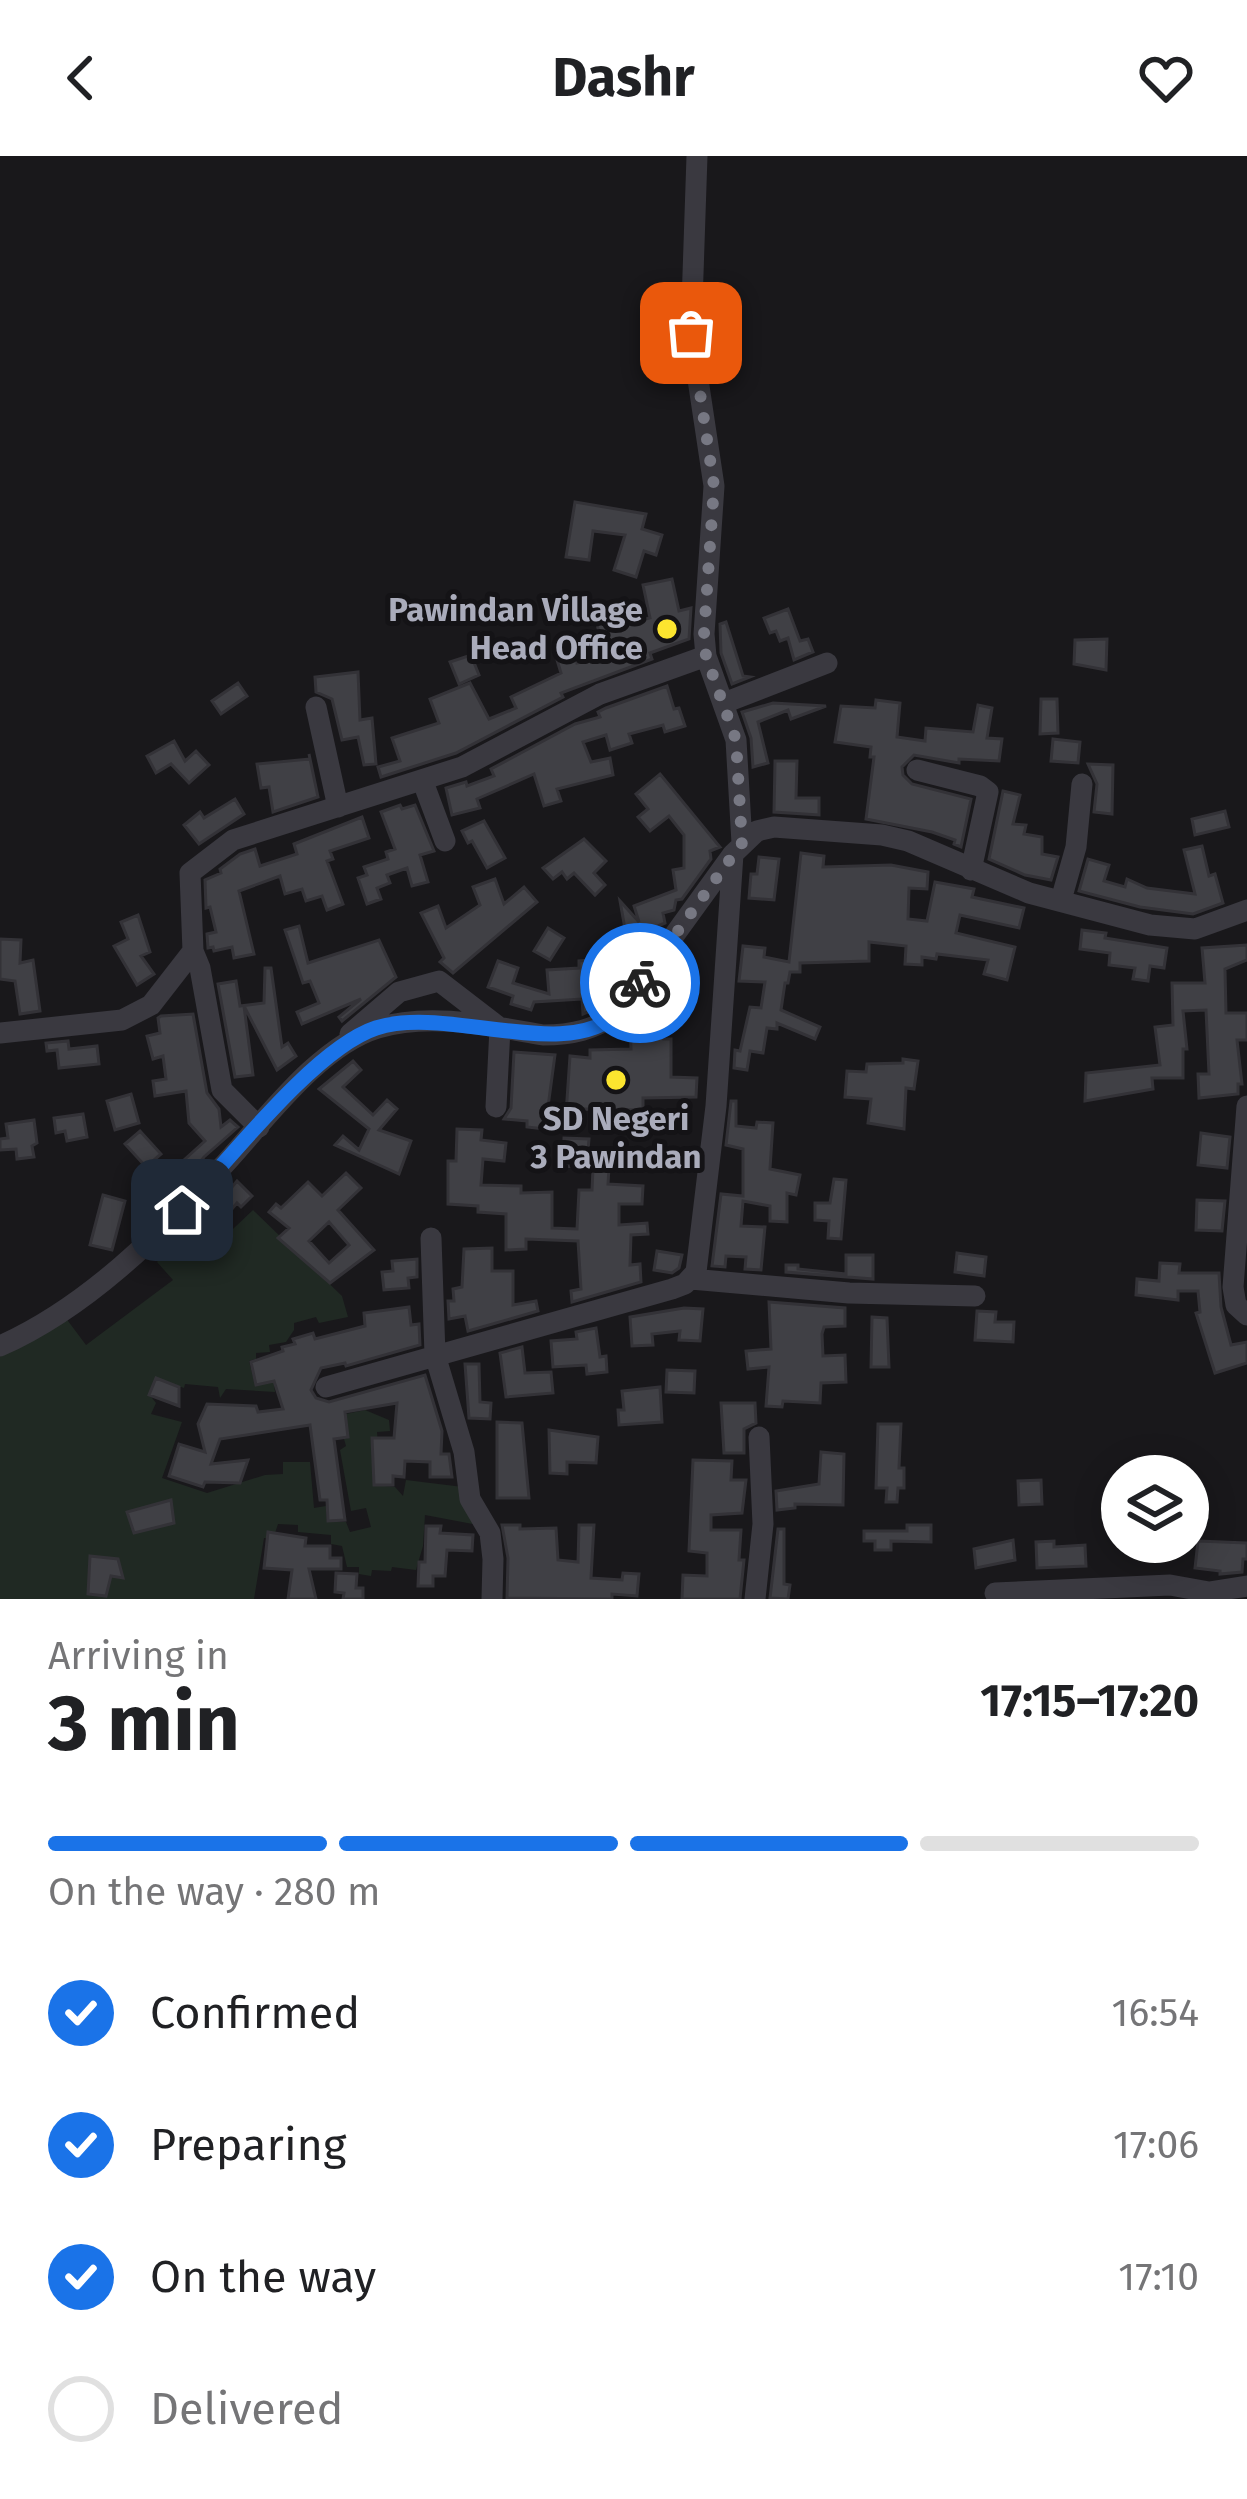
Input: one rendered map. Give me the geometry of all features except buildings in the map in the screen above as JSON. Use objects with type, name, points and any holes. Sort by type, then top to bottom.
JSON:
[{"type":"street","points":[[326,1387],[672,1289],[696,1272],[738,849],[736,740],[706,656],[704,634],[714,486],[691,333],[697,156]]},
{"type":"street","points":[[259,1127],[222,1090],[193,951],[188,883],[196,865],[247,834],[462,767],[600,694],[706,656]]},
{"type":"street","points":[[724,703],[826,663]]},
{"type":"street","points":[[316,707],[338,807]]},
{"type":"street","points":[[917,770],[988,792],[971,870]]},
{"type":"street","points":[[423,782],[445,841]]},
{"type":"street","points":[[1061,900],[1077,844],[1082,784]]},
{"type":"street","points":[[338,1048],[376,1028],[399,1023],[436,1021],[564,1035],[602,1025],[619,1013],[738,849],[757,831],[774,826],[882,835],[930,848],[1029,893],[1121,919],[1183,930],[1208,927],[1247,910]]},
{"type":"street","points":[[0,1033],[122,1020],[151,1005],[193,951]]},
{"type":"street","points":[[0,1346],[63,1310],[163,1229],[373,1011],[399,992],[440,981],[500,1028]]},
{"type":"street","points":[[496,1107],[500,1028]]},
{"type":"street","points":[[1247,1106],[1233,1287],[1236,1305],[1247,1316]]},
{"type":"street","points":[[431,1238],[435,1355],[464,1452],[470,1498],[490,1533],[492,1599]]},
{"type":"street","points":[[691,1279],[849,1293],[975,1296]]},
{"type":"street","points":[[755,1599],[763,1524],[759,1437]]},
{"type":"street","points":[[995,1593],[1170,1585],[1209,1592],[1247,1586]]},
{"type":"shaded area","points":[[253,1210],[342,1296],[348,1317],[294,1323],[286,1342],[269,1345],[270,1352],[256,1353],[256,1359],[249,1361],[254,1381],[273,1378],[275,1392],[226,1389],[220,1398],[218,1387],[185,1384],[184,1388],[156,1378],[149,1394],[156,1403],[151,1414],[182,1422],[162,1478],[207,1493],[283,1474],[283,1462],[310,1462],[314,1508],[326,1506],[327,1522],[346,1522],[350,1532],[371,1527],[366,1508],[351,1511],[340,1450],[348,1438],[346,1414],[365,1410],[389,1420],[390,1431],[377,1432],[379,1457],[374,1458],[373,1485],[395,1487],[403,1496],[406,1480],[463,1487],[478,1525],[425,1515],[416,1570],[392,1567],[391,1571],[372,1570],[371,1576],[359,1574],[359,1567],[347,1567],[342,1546],[331,1544],[331,1535],[298,1532],[298,1525],[278,1524],[273,1539],[264,1538],[254,1599],[0,1599],[0,1354],[65,1317],[86,1345],[173,1280],[157,1262],[189,1223],[216,1245]]},
{"type":"way so far","points":[[640,983],[742,843],[736,740],[706,656],[714,486],[691,333]]},
{"type":"place","name":"Pawindan Village Head Office","points":[[667,629]]},
{"type":"place","name":"SD Negeri 3 Pawindan","points":[[616,1080]]},
{"type":"route","points":[[182,1210],[323,1060],[356,1037],[416,1021],[543,1035],[586,1031],[619,1013],[640,983]]}]
